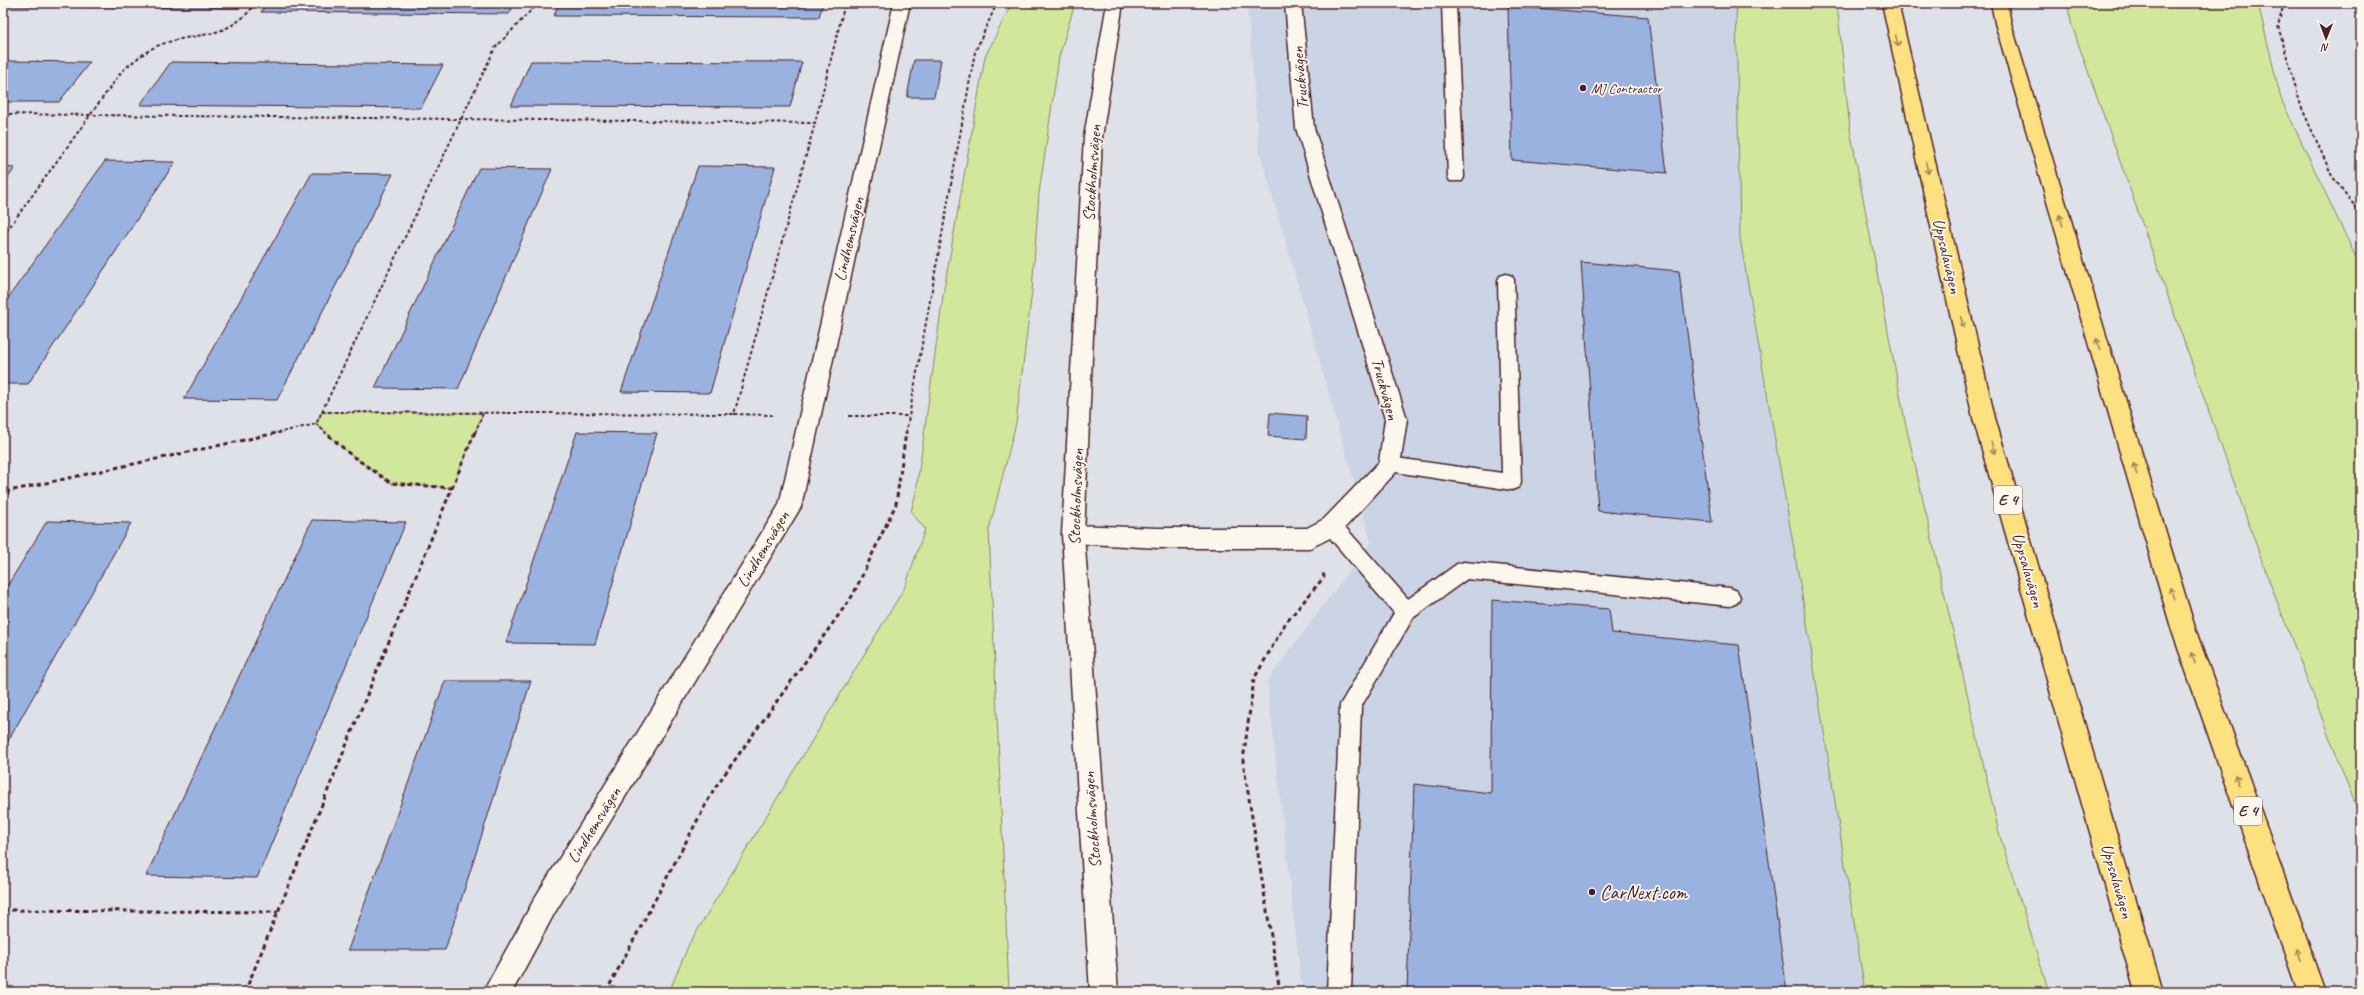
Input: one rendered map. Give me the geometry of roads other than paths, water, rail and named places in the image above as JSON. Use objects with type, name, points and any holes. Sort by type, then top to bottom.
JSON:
[{"type":"highway","name":"Uppsalavägen","points":[[1890,3],[1984,418],[2149,992]]},
{"type":"highway","name":"E 4","points":[[1999,3],[2005,31],[2184,631],[2312,992]]},
{"type":"street","name":"Lindhemsvägen","points":[[497,992],[545,905],[790,507],[902,3]]},
{"type":"street","name":"Stockholmsvägen","points":[[1104,992],[1073,534],[1093,137],[1115,3]]},
{"type":"street","name":"Truckvägen","points":[[1293,3],[1305,128],[1396,419],[1389,466]]},
{"type":"street","points":[[1073,534],[1158,538],[1310,538],[1332,526],[1389,466]]},
{"type":"lane","points":[[1449,3],[1456,178]]},
{"type":"lane","points":[[1389,466],[1512,482],[1506,280]]},
{"type":"lane","points":[[1332,526],[1406,612]]},
{"type":"lane","points":[[1339,992],[1351,705],[1406,612],[1464,570],[1730,597]]},
{"type":"place","name":"MJ Contractor","points":[[1583,88]]},
{"type":"place","name":"CarNext.com","points":[[1592,892]]}]
